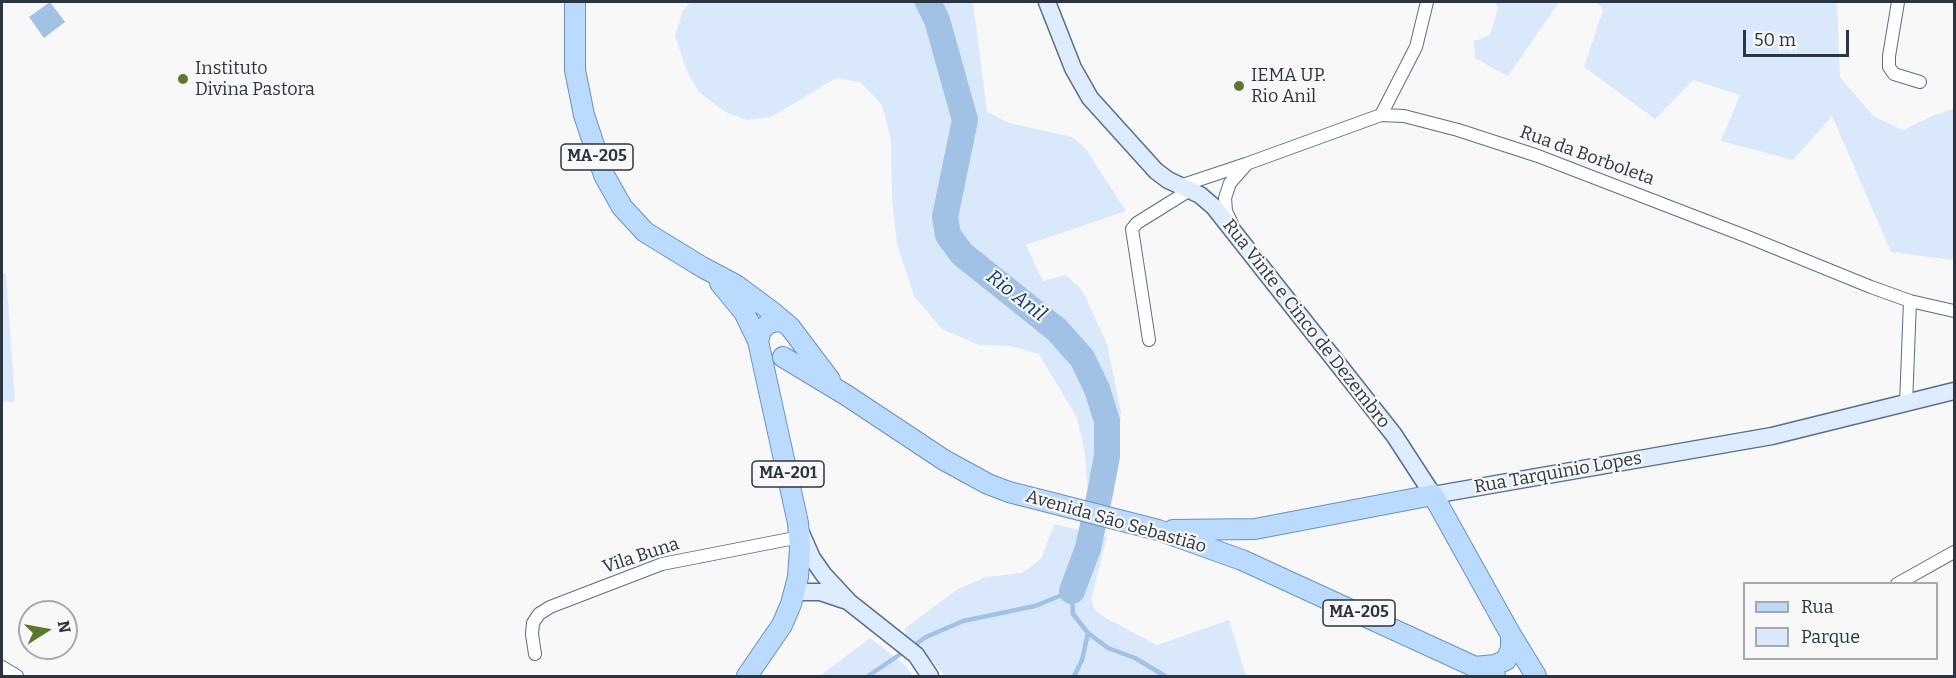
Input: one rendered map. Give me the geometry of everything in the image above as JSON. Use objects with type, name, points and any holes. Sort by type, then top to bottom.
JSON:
[{"type":"main road","name":"MA-205","points":[[575,2],[574,48],[584,116],[604,175],[622,207],[645,232],[750,294],[789,327]]},
{"type":"main road","name":"Rua Vinte e Cinco de Dezembro","points":[[1047,2],[1072,69],[1090,98],[1151,166],[1168,180],[1207,200],[1235,232],[1398,441],[1433,495],[1536,676]]},
{"type":"main road","name":"MA-205","points":[[702,267],[730,294],[744,312],[759,344],[768,356],[782,357]]},
{"type":"main road","points":[[759,344],[761,330],[769,323],[779,321],[789,327],[795,337],[793,348],[782,357]]},
{"type":"main road","name":"Avenida São Sebastião","points":[[789,327],[825,375],[846,395]]},
{"type":"main road","name":"MA-201","points":[[747,676],[782,625],[795,592],[800,563],[799,530],[759,344]]},
{"type":"main road","name":"Avenida São Sebastião","points":[[782,357],[846,395],[965,473],[1009,492],[1158,530],[1242,560],[1495,676]]},
{"type":"main road","name":"MA-201","points":[[777,425],[773,384],[782,357]]},
{"type":"main road","name":"Rua Tarquinio Lopes","points":[[1158,530],[1255,529],[1433,495],[1772,436],[1953,395]]},
{"type":"main road","points":[[1242,560],[1237,550],[1238,539],[1243,533],[1255,529]]},
{"type":"main road","points":[[799,530],[817,567],[849,602],[916,656],[930,676]]},
{"type":"main road","points":[[795,592],[820,592],[849,602]]},
{"type":"main road","points":[[1475,667],[1495,665],[1506,660],[1511,649],[1511,635]]},
{"type":"street","points":[[1380,115],[1416,47],[1427,2]]},
{"type":"street","points":[[1898,2],[1889,67],[1894,74],[1920,82]]},
{"type":"street","name":"Rua da Borboleta","points":[[1149,340],[1132,229],[1137,224],[1185,188],[1380,115],[1414,118],[1538,156],[1871,287],[1910,301],[1954,311]]},
{"type":"street","points":[[1235,232],[1227,211],[1226,198],[1230,183],[1246,164]]},
{"type":"street","points":[[1906,404],[1910,301]]},
{"type":"street","name":"Vila Buna","points":[[534,654],[533,623],[539,614],[550,607],[670,562],[799,530]]},
{"type":"street","points":[[1901,582],[1954,552]]},
{"type":"street","points":[[2,667],[16,676]]},
{"type":"green space","points":[[691,2],[973,2],[987,112],[1009,123],[1072,137],[1085,148],[1126,211],[1026,245],[1043,281],[1066,275],[1082,290],[1107,344],[1121,412],[1112,499],[1088,495],[1084,447],[1077,418],[1039,354],[1011,346],[979,345],[942,329],[914,296],[897,244],[892,199],[891,140],[882,105],[860,82],[836,78],[771,117],[747,120],[725,112],[699,92],[687,72],[675,36],[683,10]]},
{"type":"green space","points":[[1495,2],[1559,2],[1508,76],[1475,58],[1474,41],[1490,35],[1498,8]]},
{"type":"green space","points":[[1597,2],[1837,3],[1840,77],[1873,116],[1903,130],[1934,115],[1954,109],[1954,260],[1891,252],[1832,116],[1793,160],[1721,141],[1740,95],[1693,80],[1655,119],[1584,67],[1603,10]]},
{"type":"green space","points":[[2,274],[6,274],[15,402],[2,401]]},
{"type":"green space","points":[[1054,524],[1107,537],[1091,599],[1095,610],[1157,645],[1229,620],[1246,676],[945,676],[923,651],[906,637],[905,628],[958,589],[986,577],[1022,573],[1041,559]]},
{"type":"green space","points":[[870,638],[905,665],[913,676],[820,676]]},
{"type":"water","points":[[50,2],[65,22],[44,38],[29,17]]},
{"type":"waterway","name":"Rio Anil","points":[[928,2],[937,20],[965,120],[945,217],[948,235],[962,254],[1057,330],[1082,358],[1097,389],[1107,421],[1107,456],[1100,493],[1088,548],[1072,591]]},
{"type":"waterway","points":[[912,647],[926,637],[963,621],[1035,606],[1072,591],[1073,614],[1088,633],[1108,648],[1135,658],[1165,676]]},
{"type":"waterway","points":[[1074,676],[1082,660],[1088,633]]},
{"type":"waterway","points":[[868,676],[905,651]]},
{"type":"place","name":"Instituto Divina Pastora","points":[[183,79]]},
{"type":"place","name":"IEMA UP. Rio Anil","points":[[1239,86]]}]
